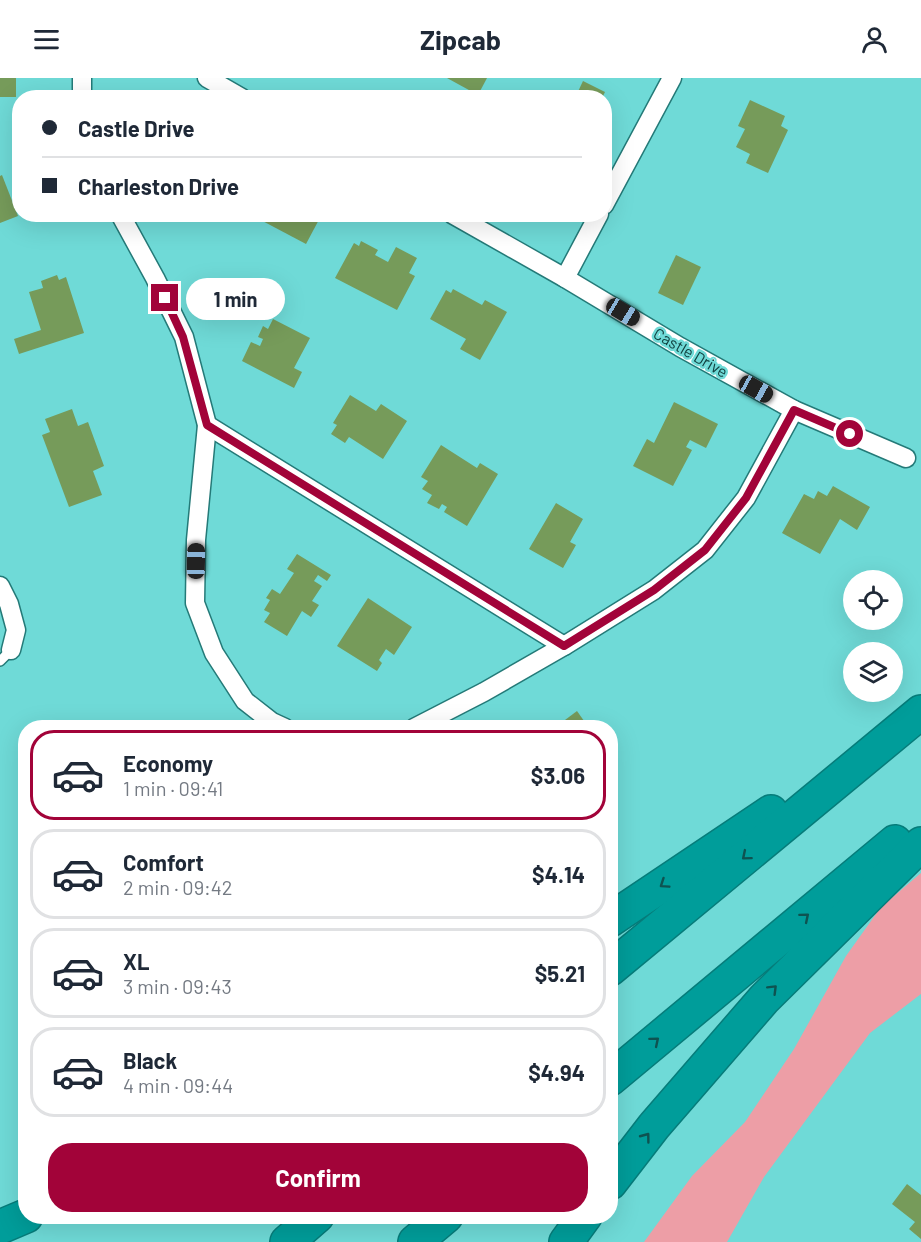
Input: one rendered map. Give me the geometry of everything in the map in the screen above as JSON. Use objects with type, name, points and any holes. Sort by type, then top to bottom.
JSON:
[{"type":"highway","points":[[618,916],[921,711]]},
{"type":"highway","points":[[618,962],[921,711]]},
{"type":"highway","points":[[618,1072],[921,821]]},
{"type":"highway","points":[[618,1173],[654,1126],[764,999],[921,844]]},
{"type":"highway","points":[[0,1227],[18,1219]]},
{"type":"highway","points":[[287,1242],[308,1224]]},
{"type":"highway","points":[[415,1242],[436,1224]]},
{"type":"highway","points":[[566,1242],[579,1224]]},
{"type":"street","points":[[207,78],[228,90]]},
{"type":"street","points":[[612,189],[667,80]]},
{"type":"street","points":[[124,222],[155,278],[183,337],[207,425],[196,540],[195,603],[214,653],[245,701],[268,720]]},
{"type":"street","name":"Castle Drive","points":[[466,222],[680,347],[794,410],[906,458]]},
{"type":"street","points":[[565,278],[595,222]]},
{"type":"street","points":[[430,720],[564,646],[654,590],[705,550],[746,498],[794,410]]},
{"type":"street","points":[[207,425],[564,646]]},
{"type":"street","points":[[0,586],[9,604],[16,630],[5,656]]},
{"type":"shaded area","points":[[921,873],[921,994],[870,1033],[764,1177],[727,1242],[644,1242],[692,1176],[745,1122],[794,1049],[846,956],[881,907]]},
{"type":"building","points":[[0,78],[16,78],[16,90],[12,90],[12,97],[0,97]]},
{"type":"building","points":[[447,78],[487,78],[481,90],[469,90]]},
{"type":"building","points":[[583,81],[601,90],[579,90]]},
{"type":"building","points":[[750,100],[785,116],[781,126],[788,130],[768,173],[746,163],[750,154],[736,147],[745,129],[738,126]]},
{"type":"building","points":[[2,175],[12,201],[12,218],[0,223],[0,176]]},
{"type":"building","points":[[264,222],[318,222],[306,244]]},
{"type":"building","points":[[361,241],[378,250],[375,255],[388,262],[396,247],[417,258],[409,273],[415,276],[397,310],[335,278],[354,243],[359,246]]},
{"type":"building","points":[[676,255],[701,267],[683,305],[658,293]]},
{"type":"building","points":[[57,275],[59,280],[66,277],[84,333],[19,354],[14,339],[41,330],[29,292],[43,288],[41,281]]},
{"type":"building","points":[[453,289],[482,305],[485,300],[507,312],[480,360],[460,349],[466,339],[430,319],[446,290],[451,293]]},
{"type":"building","points":[[273,319],[310,338],[294,368],[302,372],[294,388],[242,361],[251,342],[260,346],[263,339],[258,337],[263,326],[268,329]]},
{"type":"building","points":[[350,395],[376,411],[381,404],[407,421],[383,459],[349,437],[345,443],[331,434],[337,425],[333,423]]},
{"type":"building","points":[[674,402],[718,424],[706,448],[690,440],[686,447],[692,450],[673,486],[633,466],[647,439],[654,443]]},
{"type":"building","points":[[72,409],[78,426],[88,422],[104,466],[93,471],[102,495],[69,507],[42,435],[50,432],[45,419]]},
{"type":"building","points":[[441,445],[477,468],[480,463],[498,474],[467,526],[444,512],[447,507],[442,504],[439,509],[427,503],[432,495],[422,489],[428,481],[421,477]]},
{"type":"building","points":[[833,486],[870,507],[857,530],[840,519],[820,554],[782,533],[804,494],[814,499],[818,491],[827,496]]},
{"type":"building","points":[[556,503],[583,519],[570,542],[576,545],[563,568],[529,549]]},
{"type":"building","points":[[297,554],[331,575],[327,581],[318,575],[314,581],[322,586],[312,601],[319,605],[311,617],[302,611],[287,636],[264,622],[270,613],[264,610],[270,600],[266,598],[272,589],[280,594],[294,573],[287,569]]},
{"type":"building","points":[[368,598],[412,627],[394,655],[386,649],[379,660],[382,663],[377,671],[337,646]]},
{"type":"building","points":[[577,711],[583,720],[565,720]]},
{"type":"building","points":[[907,1184],[921,1195],[921,1239],[909,1229],[915,1222],[892,1204]]},
{"type":"route","points":[[165,298],[183,337],[207,425],[564,646],[654,590],[705,550],[746,498],[794,410],[850,434]]}]
